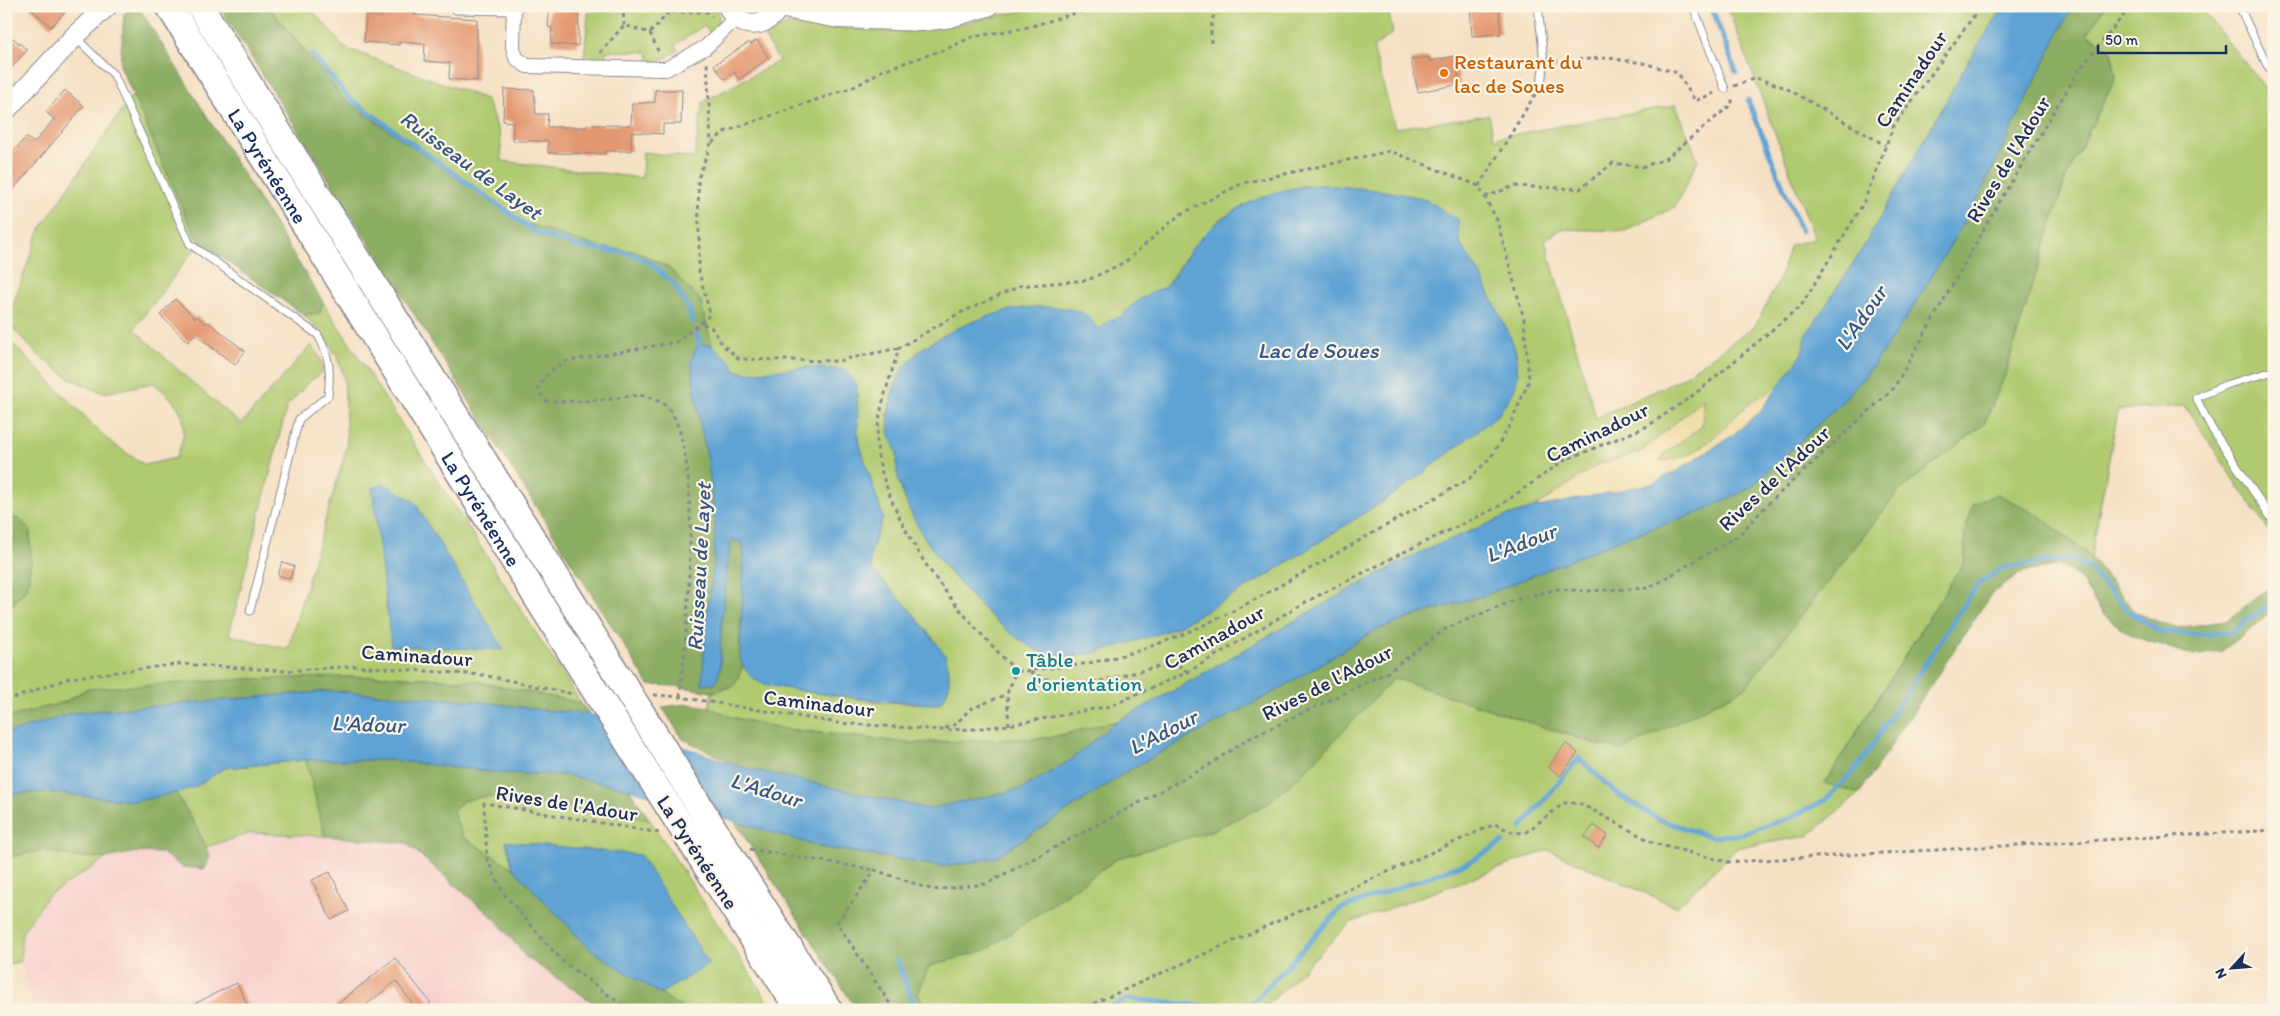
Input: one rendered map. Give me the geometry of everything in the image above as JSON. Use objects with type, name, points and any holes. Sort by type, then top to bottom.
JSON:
[{"type":"highway","name":"La Pyrénéenne","points":[[168,6],[584,686],[714,878],[799,1010]]},
{"type":"highway","name":"La Pyrénéenne","points":[[200,6],[620,679],[743,858],[829,1010]]},
{"type":"main road","points":[[6,110],[75,36],[107,6]]},
{"type":"main road","points":[[730,17],[752,24],[760,24],[768,20],[779,7],[838,18],[923,21],[951,17],[988,6]]},
{"type":"street","points":[[514,9],[513,47],[516,58],[527,66],[666,70],[706,47],[730,17]]},
{"type":"lane","points":[[456,6],[456,10],[514,9]]},
{"type":"lane","points":[[1538,6],[1544,62],[1541,83]]},
{"type":"lane","points":[[1693,6],[1725,89]]},
{"type":"lane","points":[[2239,6],[2267,65],[2274,73]]},
{"type":"lane","points":[[75,36],[114,75],[190,244],[318,335],[326,352],[331,372],[328,396],[299,419],[250,611]]},
{"type":"lane","points":[[2274,371],[2225,385],[2196,398],[2212,429],[2274,522]]},
{"type":"path","points":[[587,68],[624,25],[623,6]]},
{"type":"path","points":[[664,6],[669,12]]},
{"type":"path","points":[[711,143],[724,132],[856,86],[883,70],[946,49],[972,37],[1029,27],[1099,6]]},
{"type":"path","points":[[1211,43],[1211,28],[1216,6]]},
{"type":"path","name":"Caminadour","points":[[649,695],[680,697],[838,723],[941,730],[973,729],[1009,725],[1110,706],[1188,672],[1300,606],[1404,552],[1498,508],[1563,461],[1648,426],[1696,393],[1801,306],[1863,204],[1892,126],[1981,6]]},
{"type":"path","name":"Rives de l'Adour","points":[[743,858],[875,870],[933,890],[986,884],[1206,767],[1248,739],[1388,672],[1447,628],[1515,600],[1558,589],[1585,591],[1650,588],[1739,535],[1770,502],[1894,388],[1998,204],[2080,70],[2131,6]]},
{"type":"path","points":[[650,33],[669,12],[706,12],[730,17]]},
{"type":"path","points":[[624,25],[650,33],[666,70]]},
{"type":"path","points":[[680,697],[686,630],[691,505],[686,450],[675,421],[664,404],[644,396],[577,402],[546,401],[538,391],[541,380],[552,369],[567,361],[677,342],[686,331],[703,324],[710,314],[699,272],[698,179],[711,143],[706,47]]},
{"type":"path","points":[[1479,186],[1541,83]]},
{"type":"path","points":[[1485,196],[1514,186],[1580,189],[1613,163],[1642,167],[1665,159],[1732,104],[1734,86]]},
{"type":"path","points":[[703,324],[711,327],[724,345],[739,359],[837,361],[899,348],[956,315],[1020,286],[1088,280],[1125,262],[1179,215],[1243,183],[1390,151],[1479,186],[1497,220],[1524,319],[1530,382],[1509,427],[1491,457],[1469,479],[1236,611],[1168,642],[1111,659],[1030,672],[1016,671],[963,616],[923,562],[900,520],[885,484],[877,446],[879,416],[899,348]]},
{"type":"path","name":"Caminadour","points":[[6,700],[69,678],[180,664],[286,671],[354,666],[474,674],[571,694],[584,686]]},
{"type":"path","points":[[1030,672],[1062,684],[1098,682],[1176,664],[1188,672]]},
{"type":"path","points":[[1009,725],[1007,694],[1016,671]]},
{"type":"path","points":[[941,730],[956,724],[970,709],[1007,694]]},
{"type":"path","name":"Rives de l'Adour","points":[[629,1010],[562,961],[503,893],[487,858],[484,803],[670,835]]},
{"type":"path","points":[[1079,1010],[1495,824],[1512,832],[1526,833],[1564,803],[1579,803],[1656,844],[1728,862],[2274,830]]},
{"type":"path","points":[[875,870],[837,923],[894,1010]]},
{"type":"shaded area","points":[[251,833],[325,836],[406,843],[497,921],[526,957],[604,1010],[36,1010],[31,1002],[20,961],[22,933],[47,896],[107,858],[135,852],[162,853],[182,866],[210,856],[206,847]]},
{"type":"green space","points":[[133,6],[138,6],[323,302],[320,313],[304,315],[200,242],[187,219],[120,65],[124,14]]},
{"type":"green space","points":[[219,6],[268,6],[345,100],[517,220],[598,247],[636,251],[669,268],[700,300],[712,345],[698,344],[691,360],[698,412],[708,461],[715,524],[714,561],[707,615],[702,684],[720,670],[721,628],[730,543],[733,540],[741,542],[744,560],[740,641],[742,668],[734,686],[712,692],[676,686],[649,685]]},
{"type":"green space","points":[[268,6],[309,6],[345,48],[486,99],[500,135],[502,161],[642,178],[643,152],[694,158],[703,102],[779,61],[764,36],[788,24],[899,32],[953,25],[1046,6],[1387,6],[1393,33],[1373,48],[1395,128],[1489,115],[1494,138],[1676,105],[1698,160],[1675,207],[1625,231],[1561,229],[1545,240],[1596,418],[1679,380],[1755,326],[1779,280],[1790,245],[1815,239],[1727,6],[2005,6],[1975,50],[1860,253],[1807,334],[1801,356],[1781,385],[1746,406],[1714,440],[1678,460],[1660,461],[1665,453],[1702,426],[1703,399],[1641,452],[1597,465],[1534,508],[1504,517],[1423,551],[1345,592],[1117,721],[1049,738],[909,743],[785,729],[731,717],[709,707],[712,692],[734,686],[743,666],[759,682],[797,690],[880,702],[937,704],[946,694],[949,686],[937,643],[911,611],[872,569],[871,551],[883,518],[858,439],[857,385],[809,367],[748,373],[735,370],[732,363],[712,345],[700,300],[636,251],[598,247],[517,220],[345,100]],"holes":[[[1325,185],[1380,191],[1422,199],[1458,219],[1459,241],[1481,276],[1511,338],[1516,353],[1518,376],[1499,414],[1418,477],[1385,500],[1258,581],[1184,623],[1165,632],[1076,656],[1055,656],[1023,641],[995,619],[948,571],[922,534],[897,472],[898,456],[890,437],[888,415],[900,374],[922,348],[970,323],[1012,310],[1090,319],[1097,328],[1101,328],[1109,320],[1121,317],[1153,292],[1165,287],[1185,258],[1219,220],[1245,205],[1279,192],[1302,186]]]},
{"type":"green space","points":[[589,6],[714,6],[718,9],[719,21],[711,33],[703,26],[675,45],[678,50],[663,60],[649,61],[648,52],[606,51],[605,59],[584,58]]},
{"type":"green space","points":[[2074,6],[2105,6],[2087,34],[2111,50],[2116,77],[2065,180],[2004,377],[1984,424],[1898,492],[1745,688],[1623,750],[1599,745],[1394,678],[1302,774],[1267,804],[1211,831],[1118,858],[986,950],[929,966],[918,994],[926,1010],[857,1010],[733,819],[820,847],[940,866],[952,866],[996,857],[1134,767],[1278,690],[1374,631],[1418,615],[1488,594],[1621,539],[1698,513],[1750,488],[1841,403],[1866,375],[1907,317],[1976,202],[2065,20]]},
{"type":"green space","points":[[2105,6],[2199,6],[2274,99],[2274,539],[2185,406],[2118,410],[2091,557],[2037,514],[1965,533],[1965,560],[1825,782],[1859,794],[1808,836],[1737,848],[1677,907],[1548,850],[1350,923],[1263,1010],[926,1010],[918,994],[929,966],[986,950],[1118,858],[1211,831],[1302,774],[1394,678],[1599,745],[1745,688],[1898,492],[1984,424],[2004,377],[2065,180],[2116,77],[2111,50],[2087,34]]},
{"type":"green space","points":[[133,94],[187,219],[200,242],[134,329],[241,424],[311,345],[320,358],[323,372],[309,382],[287,406],[229,635],[288,649],[347,446],[344,377],[337,357],[327,340],[304,315],[319,313],[323,302],[581,703],[474,681],[387,676],[86,689],[65,702],[6,718],[6,613],[28,586],[20,519],[6,517],[6,337],[110,442],[145,465],[176,458],[181,445],[184,424],[182,416],[172,400],[154,383],[104,393],[89,387],[69,378],[38,355],[7,322],[39,231]]},
{"type":"green space","points":[[1997,494],[2037,514],[2091,557],[2136,613],[2175,628],[2226,621],[2274,584],[2274,610],[2222,651],[2194,656],[2130,635],[2102,613],[2079,577],[2060,565],[2023,572],[1991,594],[1859,794],[1825,783],[1965,560],[1965,533],[1972,505]]},
{"type":"green space","points":[[6,517],[20,519],[30,529],[31,559],[28,586],[6,613]]},
{"type":"green space","points":[[387,676],[474,681],[581,703],[590,714],[465,700],[330,691],[73,713],[6,734],[6,718],[65,702],[86,689],[245,679]]},
{"type":"green space","points":[[688,704],[709,707],[731,717],[785,729],[909,743],[1049,738],[1117,721],[1071,760],[1022,789],[928,809],[741,767],[683,739],[662,707]]},
{"type":"green space","points":[[306,760],[325,836],[251,833],[206,847],[176,793],[197,786],[224,768]]},
{"type":"green space","points":[[306,760],[391,760],[500,773],[565,775],[629,789],[650,820],[486,796],[463,801],[453,812],[463,837],[513,868],[590,949],[686,1010],[604,1010],[526,957],[497,921],[406,843],[325,836]]},
{"type":"green space","points":[[46,792],[136,801],[176,793],[197,828],[210,856],[205,869],[182,867],[162,853],[135,852],[107,858],[75,857],[42,850],[6,858],[6,794]]},
{"type":"green space","points":[[486,796],[650,820],[769,1003],[757,1010],[686,1010],[660,994],[709,964],[506,841],[513,868],[463,837],[453,812],[463,801]]},
{"type":"green space","points":[[42,850],[75,857],[107,858],[47,896],[22,933],[20,961],[6,966],[6,858]]},
{"type":"sand","points":[[1781,385],[1759,413],[1733,435],[1677,471],[1651,485],[1534,508],[1597,465],[1641,452],[1703,399],[1702,426],[1665,453],[1660,461],[1674,459],[1697,450],[1744,408]]},
{"type":"water","name":"L'Adour","points":[[2005,6],[2074,6],[2065,20],[1976,202],[1907,317],[1866,375],[1841,403],[1750,488],[1698,513],[1621,539],[1488,594],[1418,615],[1374,631],[1278,690],[1134,767],[996,857],[952,866],[940,866],[820,847],[629,789],[565,775],[500,773],[391,760],[306,760],[224,768],[197,786],[176,793],[136,801],[46,792],[6,794],[6,734],[73,713],[330,691],[465,700],[590,714],[741,767],[928,809],[1022,789],[1071,760],[1117,721],[1345,592],[1423,551],[1504,517],[1534,508],[1651,484],[1677,471],[1733,435],[1759,413],[1801,356],[1807,334],[1860,253],[1975,50]]},
{"type":"water","name":"Lac de Soues","points":[[1325,185],[1380,191],[1422,199],[1458,219],[1459,241],[1481,276],[1511,338],[1516,353],[1518,376],[1514,391],[1499,414],[1418,477],[1385,500],[1258,581],[1177,627],[1110,649],[1066,657],[1054,656],[1035,649],[1015,636],[994,619],[953,576],[922,533],[907,505],[898,477],[897,453],[891,438],[888,420],[894,388],[909,361],[920,351],[947,333],[977,320],[1006,311],[1034,307],[1057,307],[1085,314],[1097,328],[1101,328],[1109,320],[1121,317],[1141,299],[1165,287],[1194,246],[1221,220],[1236,210],[1270,194],[1306,186]]},
{"type":"water","points":[[698,344],[712,345],[732,363],[735,371],[748,373],[809,367],[845,370],[857,385],[858,439],[883,518],[871,551],[872,569],[911,611],[945,655],[949,669],[949,686],[943,701],[937,704],[837,696],[775,687],[753,678],[745,669],[740,659],[744,548],[741,542],[733,540],[730,543],[721,628],[720,670],[715,684],[702,684],[707,615],[714,561],[715,525],[708,461],[698,412],[691,360]]},
{"type":"water","points":[[384,484],[414,501],[504,650],[391,646],[372,488]]},
{"type":"water","points":[[506,841],[640,855],[709,964],[660,994],[590,949],[513,868]]},
{"type":"building","points":[[28,6],[70,6],[51,27]]},
{"type":"building","points":[[383,6],[415,6],[414,15],[477,19],[477,81],[449,79],[450,63],[424,61],[425,44],[399,42],[399,45],[364,42],[366,15],[382,16]]},
{"type":"building","points":[[550,6],[577,6],[579,11],[578,46],[551,44],[552,28],[548,27]]},
{"type":"building","points":[[1470,6],[1499,6],[1501,34],[1472,36]]},
{"type":"building","points":[[13,38],[27,50],[6,74],[6,46]]},
{"type":"building","points":[[757,40],[769,58],[739,79],[734,72],[724,79],[714,65],[749,42],[751,44]]},
{"type":"building","points":[[1455,56],[1460,84],[1418,92],[1411,60],[1429,57],[1430,61]]},
{"type":"building","points":[[504,89],[534,90],[536,114],[548,114],[547,127],[631,125],[632,104],[655,102],[655,90],[682,90],[681,124],[663,124],[663,134],[631,132],[631,151],[605,151],[605,154],[548,153],[548,141],[513,141],[513,122],[503,121]]},
{"type":"building","points":[[65,90],[84,106],[6,198],[6,177],[15,166],[7,159],[26,137],[34,143],[54,119],[46,112]]},
{"type":"building","points":[[175,299],[195,318],[197,316],[206,324],[208,322],[245,351],[235,365],[195,334],[188,342],[160,315]]},
{"type":"building","points":[[282,562],[294,566],[290,579],[278,575]]},
{"type":"building","points":[[1566,743],[1578,753],[1560,776],[1548,767]]},
{"type":"building","points":[[1594,825],[1608,835],[1598,848],[1584,837]]},
{"type":"building","points":[[330,872],[349,911],[331,920],[312,880]]},
{"type":"building","points":[[395,958],[431,1003],[421,1010],[417,1010],[396,981],[360,1010],[330,1010]]},
{"type":"building","points":[[237,983],[250,1010],[182,1010],[226,988]]},
{"type":"waterway","points":[[1711,6],[1736,72]]},
{"type":"waterway","name":"Ruisseau de Layet","points":[[313,55],[349,98],[537,233],[576,246],[628,253],[649,262],[674,284],[688,307],[693,322]]},
{"type":"waterway","points":[[1748,100],[1801,231]]},
{"type":"waterway","name":"Ruisseau de Layet","points":[[697,333],[700,349]]},
{"type":"waterway","points":[[1521,828],[1579,758],[1616,793],[1660,820],[1711,837],[1740,834],[1789,818],[1824,801],[1858,767],[1977,585],[2002,568],[2070,558],[2090,569],[2127,610],[2159,631],[2196,635],[2231,632],[2274,601]]},
{"type":"waterway","points":[[1104,1010],[1128,999],[1246,1010],[1340,909],[1469,862],[1503,842]]},
{"type":"waterway","points":[[897,960],[916,1010]]},
{"type":"place","name":"Restaurant du lac de Soues","points":[[1444,73]]},
{"type":"place","name":"Tâble d'orientation","points":[[1016,671]]}]
